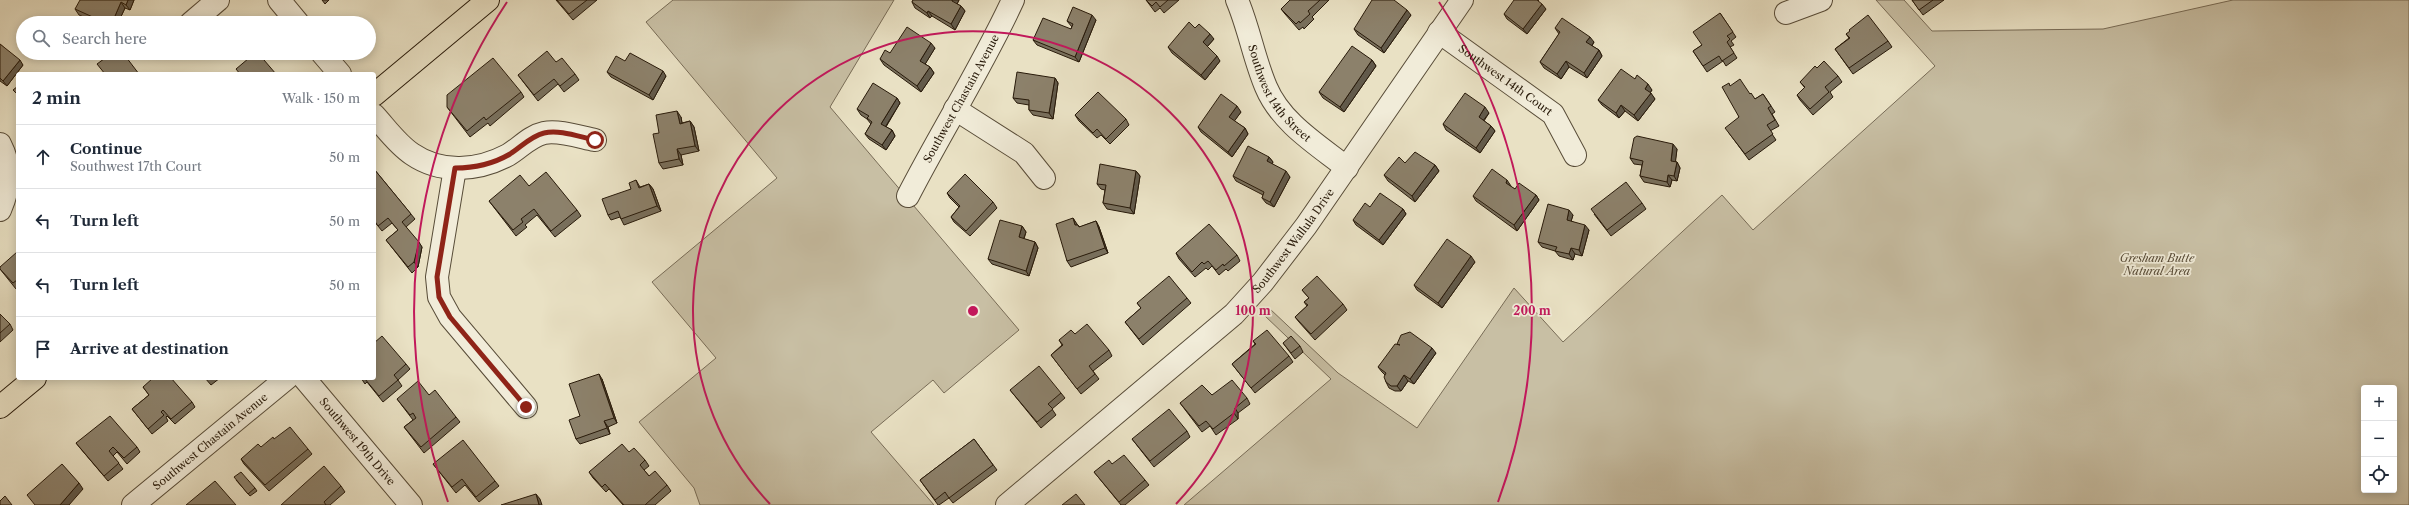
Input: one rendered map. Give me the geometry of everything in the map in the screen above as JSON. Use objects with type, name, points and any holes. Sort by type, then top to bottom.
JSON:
[{"type":"main road","points":[[376,93],[488,0]]},
{"type":"main road","points":[[0,407],[33,380]]},
{"type":"street","points":[[199,16],[218,0]]},
{"type":"street","points":[[279,0],[292,16]]},
{"type":"street","name":"Southwest Chastain Avenue","points":[[908,196],[994,40],[1013,0]]},
{"type":"street","name":"Southwest 14th Street","points":[[1237,0],[1266,89],[1282,112],[1299,131],[1347,168]]},
{"type":"street","name":"Southwest Wallula Drive","points":[[1007,505],[1234,314],[1277,265],[1347,168],[1462,0]]},
{"type":"street","points":[[1791,0],[1786,13],[1821,0]]},
{"type":"street","name":"Southwest 14th Court","points":[[1439,32],[1553,114],[1575,155]]},
{"type":"street","points":[[328,60],[338,72]]},
{"type":"street","points":[[955,110],[1024,153],[1044,178]]},
{"type":"street","points":[[376,117],[397,142],[413,154],[429,162],[455,168],[474,168],[494,162],[509,154],[529,139],[544,133],[595,140]]},
{"type":"street","points":[[0,144],[8,171],[9,189],[0,210]]},
{"type":"street","points":[[455,168],[437,277],[439,297],[450,317],[526,407]]},
{"type":"street","name":"Southwest Chastain Avenue","points":[[133,505],[285,380]]},
{"type":"street","name":"Southwest 19th Drive","points":[[306,380],[411,505]]},
{"type":"green space","points":[[673,0],[894,0],[830,107],[1019,330],[944,393],[933,380],[871,432],[934,505],[700,505],[694,488],[639,422],[716,358],[652,282],[777,178],[646,22]]},
{"type":"green space","name":"Gresham Butte Natural Area","points":[[1876,0],[1904,0],[1932,31],[2103,29],[2233,0],[2409,0],[2409,505],[1184,505],[1331,379],[1264,315],[1270,309],[1338,373],[1417,428],[1514,288],[1563,342],[1722,195],[1753,230],[1935,66]]},
{"type":"building","points":[[80,0],[128,0],[126,5],[121,2],[115,16],[90,16],[75,9]]},
{"type":"building","points":[[557,0],[587,0],[569,14]]},
{"type":"building","points":[[913,0],[952,0],[961,6],[951,24],[928,11],[927,13],[912,2]]},
{"type":"building","points":[[1146,0],[1168,0],[1160,7],[1156,2],[1152,6]]},
{"type":"building","points":[[1290,0],[1320,0],[1308,11],[1310,14],[1300,23],[1299,21],[1296,24],[1281,9]]},
{"type":"building","points":[[1372,0],[1394,0],[1407,10],[1381,48],[1354,29]]},
{"type":"building","points":[[1514,0],[1537,0],[1542,4],[1523,29],[1504,14]]},
{"type":"building","points":[[1912,0],[1933,0],[1919,10]]},
{"type":"building","points":[[1073,7],[1092,15],[1075,57],[1033,40],[1043,18],[1071,29],[1073,24],[1067,21]]},
{"type":"building","points":[[1720,13],[1733,32],[1727,36],[1730,39],[1727,42],[1734,53],[1722,61],[1719,56],[1703,66],[1693,51],[1702,45],[1693,32]]},
{"type":"building","points":[[1868,15],[1888,41],[1849,68],[1835,49],[1850,38],[1846,34],[1850,31],[1849,30]]},
{"type":"building","points":[[1562,18],[1590,37],[1586,42],[1599,50],[1584,73],[1566,61],[1557,74],[1540,62],[1560,32],[1555,28]]},
{"type":"building","points":[[1189,22],[1195,28],[1199,24],[1210,34],[1203,42],[1217,56],[1201,75],[1168,47]]},
{"type":"building","points":[[907,27],[931,43],[920,61],[930,67],[917,86],[880,59],[885,50],[890,53]]},
{"type":"building","points":[[0,44],[16,57],[16,60],[20,60],[3,81],[0,78]]},
{"type":"building","points":[[1352,46],[1372,60],[1340,107],[1319,92]]},
{"type":"building","points":[[547,51],[556,62],[562,58],[575,74],[560,86],[554,79],[534,95],[518,75]]},
{"type":"building","points":[[630,53],[663,71],[649,95],[607,72],[616,56],[625,61]]},
{"type":"building","points":[[493,58],[521,92],[486,120],[484,117],[467,131],[447,107],[447,95]]},
{"type":"building","points":[[102,60],[128,60],[137,72],[103,72],[97,64]]},
{"type":"building","points":[[247,60],[264,60],[274,72],[238,72],[236,69]]},
{"type":"building","points":[[1824,61],[1838,76],[1825,87],[1829,92],[1810,109],[1797,95],[1805,87],[1800,82],[1815,66],[1817,68]]},
{"type":"building","points":[[1621,69],[1635,79],[1637,75],[1648,84],[1645,89],[1651,93],[1634,115],[1621,105],[1616,113],[1598,100]]},
{"type":"building","points":[[1017,72],[1055,78],[1049,113],[1029,110],[1029,100],[1013,98]]},
{"type":"building","points":[[1740,79],[1755,99],[1763,94],[1771,106],[1768,108],[1775,120],[1767,125],[1773,134],[1745,154],[1725,128],[1739,117],[1722,87],[1729,83],[1730,86]]},
{"type":"building","points":[[873,83],[897,98],[881,124],[892,130],[882,145],[865,134],[872,122],[867,118],[869,116],[857,109]]},
{"type":"building","points":[[1098,92],[1126,119],[1106,139],[1097,129],[1093,133],[1075,115]]},
{"type":"building","points":[[1465,93],[1485,107],[1479,117],[1491,126],[1476,148],[1443,124]]},
{"type":"building","points":[[1221,94],[1237,106],[1229,117],[1245,128],[1228,152],[1198,127]]},
{"type":"building","points":[[677,111],[680,124],[690,121],[695,146],[677,149],[679,159],[659,163],[653,134],[659,133],[656,115]]},
{"type":"building","points":[[1637,136],[1673,144],[1671,161],[1677,162],[1674,176],[1668,175],[1667,182],[1640,176],[1643,161],[1630,158],[1634,138]]},
{"type":"building","points":[[1248,146],[1269,157],[1267,161],[1286,171],[1270,202],[1262,198],[1264,192],[1233,176]]},
{"type":"building","points":[[1415,152],[1435,165],[1412,196],[1384,175],[1399,157],[1405,163]]},
{"type":"building","points":[[1100,164],[1136,171],[1130,208],[1103,203],[1106,185],[1097,184]]},
{"type":"building","points":[[1492,169],[1507,180],[1506,183],[1515,189],[1519,183],[1536,195],[1514,225],[1473,196]]},
{"type":"building","points":[[376,171],[411,214],[402,222],[419,242],[414,262],[408,267],[386,240],[398,230],[388,218],[378,226],[376,223]]},
{"type":"building","points":[[546,172],[577,210],[551,231],[534,209],[521,219],[523,222],[513,230],[489,201],[520,175],[529,186]]},
{"type":"building","points":[[965,174],[993,202],[966,231],[951,217],[960,206],[947,193]]},
{"type":"building","points":[[636,180],[639,188],[649,184],[657,206],[621,219],[618,211],[608,215],[602,199],[631,189],[629,183]]},
{"type":"building","points":[[1626,182],[1642,203],[1607,230],[1591,209]]},
{"type":"building","points":[[1380,193],[1403,209],[1379,240],[1353,220],[1365,203],[1370,207]]},
{"type":"building","points":[[1548,204],[1569,210],[1567,220],[1585,225],[1579,250],[1571,248],[1569,254],[1555,251],[1557,247],[1538,242]]},
{"type":"building","points":[[1073,218],[1075,225],[1078,225],[1079,227],[1096,221],[1105,248],[1067,261],[1056,224]]},
{"type":"building","points":[[1000,220],[1022,226],[1019,237],[1035,242],[1026,271],[988,259]]},
{"type":"building","points":[[1209,224],[1237,255],[1224,266],[1223,264],[1216,270],[1208,261],[1204,264],[1202,262],[1192,272],[1176,253]]},
{"type":"building","points":[[1447,239],[1471,256],[1438,303],[1414,285]]},
{"type":"building","points":[[16,253],[16,281],[13,283],[0,269],[0,267]]},
{"type":"building","points":[[1169,276],[1187,298],[1139,339],[1125,322],[1141,308],[1137,303]]},
{"type":"building","points":[[1317,276],[1343,304],[1311,334],[1295,317],[1308,305],[1304,302],[1309,298],[1302,290]]},
{"type":"building","points":[[0,314],[10,324],[0,333]]},
{"type":"building","points":[[1087,324],[1109,350],[1089,366],[1095,374],[1077,389],[1051,355],[1063,345],[1059,340],[1071,330],[1075,334]]},
{"type":"building","points":[[1267,330],[1289,356],[1251,388],[1232,364],[1256,344],[1253,341]]},
{"type":"building","points":[[1410,332],[1432,348],[1410,379],[1404,375],[1397,386],[1391,386],[1386,382],[1384,377],[1386,373],[1378,367],[1395,344],[1400,345],[1397,344],[1401,335]]},
{"type":"building","points":[[382,336],[406,364],[394,375],[398,380],[379,396],[366,380],[376,380],[376,341]]},
{"type":"building","points":[[1291,336],[1300,346],[1291,353],[1283,343]]},
{"type":"building","points":[[1039,366],[1061,393],[1048,404],[1053,409],[1037,422],[1010,390]]},
{"type":"building","points":[[599,374],[614,418],[604,421],[607,428],[576,439],[569,420],[580,416],[569,384]]},
{"type":"building","points":[[151,380],[173,380],[192,402],[171,419],[163,410],[161,412],[164,415],[148,429],[132,409],[149,395],[143,387]]},
{"type":"building","points":[[1232,380],[1247,398],[1235,408],[1234,413],[1213,429],[1206,421],[1199,426],[1180,403],[1202,385],[1212,395]]},
{"type":"building","points":[[418,381],[429,395],[435,390],[456,417],[421,447],[404,427],[416,418],[413,413],[410,415],[397,399]]},
{"type":"building","points":[[1169,409],[1187,431],[1150,461],[1132,439]]},
{"type":"building","points":[[110,416],[137,447],[124,458],[113,447],[109,451],[119,463],[104,476],[76,443]]},
{"type":"building","points":[[290,427],[308,449],[265,485],[241,459],[258,444],[261,447],[273,437],[274,439]]},
{"type":"building","points":[[974,439],[993,465],[949,498],[945,492],[935,500],[920,480]]},
{"type":"building","points":[[463,440],[495,481],[476,497],[462,479],[452,487],[433,464]]},
{"type":"building","points":[[622,444],[629,452],[634,448],[645,460],[640,465],[649,476],[655,471],[667,485],[645,505],[624,505],[605,484],[602,487],[589,472]]},
{"type":"building","points":[[1124,455],[1145,480],[1119,502],[1094,472],[1109,460],[1112,464]]},
{"type":"building","points":[[62,464],[79,483],[60,505],[35,505],[27,495]]},
{"type":"building","points":[[324,466],[341,486],[324,502],[326,505],[281,505]]},
{"type":"building","points":[[241,472],[255,488],[248,494],[234,477]]},
{"type":"building","points":[[215,481],[236,505],[186,505]]},
{"type":"building","points":[[536,494],[539,505],[501,505]]},
{"type":"building","points":[[1076,494],[1085,505],[1062,505]]},
{"type":"building","points":[[5,496],[12,505],[0,505],[0,501]]},
{"type":"route","points":[[526,407],[450,317],[439,297],[437,277],[455,168],[474,168],[494,162],[509,154],[529,139],[544,133],[562,134],[595,140]]}]
